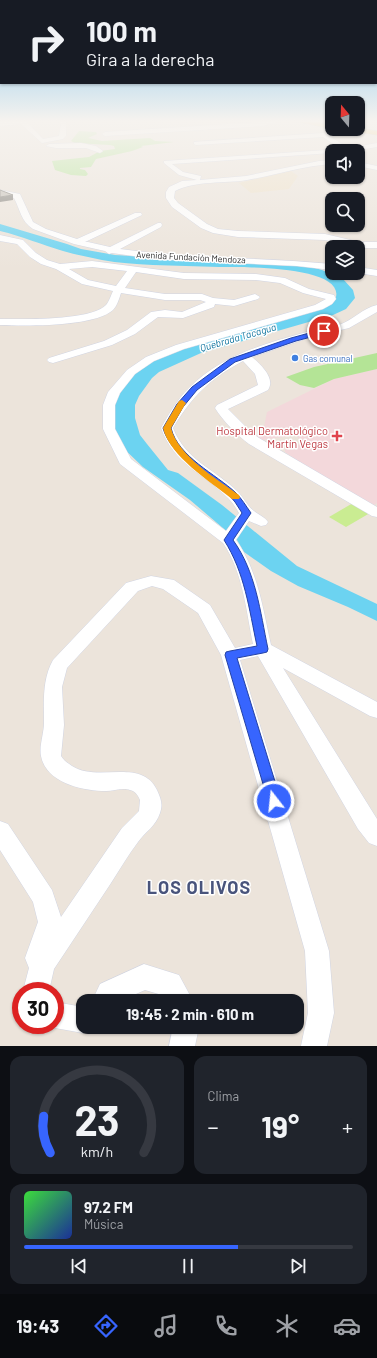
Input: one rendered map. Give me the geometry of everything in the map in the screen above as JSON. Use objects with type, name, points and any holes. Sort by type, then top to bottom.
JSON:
[{"type":"street","points":[[177,171],[188,177],[215,180]]},
{"type":"street","points":[[174,186],[185,182],[246,178],[268,171]]},
{"type":"street","points":[[181,174],[181,180],[170,192],[170,198],[175,205],[204,226],[216,231],[238,234],[325,237],[359,244],[377,245]]},
{"type":"street","name":"Avenida Fundación Mendoza","points":[[0,192],[17,196],[28,221],[39,228],[77,242],[108,251],[143,255],[296,262],[325,266]]},
{"type":"street","points":[[77,242],[138,215]]},
{"type":"street","points":[[92,263],[108,251],[158,225]]},
{"type":"street","points":[[0,238],[20,242],[33,255],[44,262],[59,267],[85,282],[118,290],[165,296],[202,297],[211,301],[234,303],[255,297]]},
{"type":"street","points":[[59,267],[92,263],[154,273],[184,276],[256,277],[282,280],[306,291],[331,297],[327,303],[319,308],[187,344],[150,359],[131,372],[114,392],[109,405],[109,429],[125,461],[230,538],[247,576],[263,649],[362,816],[377,836]]},
{"type":"street","points":[[0,322],[38,322],[87,316],[103,312],[111,307],[118,290],[131,277],[132,269]]},
{"type":"street","points":[[365,271],[377,273]]},
{"type":"street","points":[[53,360],[108,343],[131,332],[155,314],[187,314],[210,305],[211,301]]},
{"type":"street","points":[[261,522],[245,516],[239,501],[232,494],[186,457],[168,434],[167,428],[180,406],[194,388],[232,361],[307,335],[350,324],[377,308]]},
{"type":"street","points":[[245,356],[264,378],[264,386],[221,408],[223,411],[247,436],[254,441],[377,512]]},
{"type":"street","points":[[230,538],[245,516]]},
{"type":"street","points":[[38,982],[43,964],[130,835],[148,816],[151,807],[151,800],[142,785],[129,780],[105,782],[84,780],[72,777],[56,766],[51,756],[54,725],[53,687],[59,665],[132,587],[151,581],[168,584],[204,609],[230,655],[317,951],[321,1014],[314,1046]]},
{"type":"street","points":[[230,655],[263,649],[377,711]]},
{"type":"street","points":[[0,831],[44,898],[50,922],[37,958],[43,964]]},
{"type":"street","points":[[109,994],[144,977],[170,984],[176,994]]},
{"type":"street","points":[[64,1017],[76,1019]]},
{"type":"street","points":[[182,1046],[185,1034]]},
{"type":"shaded area","points":[[291,171],[298,176],[289,189],[251,193],[239,183]]},
{"type":"shaded area","name":"Hospital Dermatológico Martín Vegas","points":[[377,369],[377,503],[374,505],[311,470],[285,452],[285,449],[303,443],[296,435],[262,440],[255,437],[264,427],[267,412],[334,379]]},
{"type":"green space","points":[[58,171],[86,171],[88,174],[86,176],[71,175]]},
{"type":"green space","points":[[377,353],[377,369],[334,379],[314,388],[300,385],[286,377],[314,367]]},
{"type":"green space","points":[[353,503],[370,513],[346,527],[329,517]]},
{"type":"water","points":[[0,224],[81,249],[115,255],[308,266],[325,271],[325,280],[310,274],[268,268],[121,263],[55,249],[0,231]]},
{"type":"water","name":"Quebrada Tacagua","points":[[326,280],[344,280],[353,290],[355,298],[346,309],[333,315],[201,353],[159,372],[152,378],[139,396],[135,405],[135,418],[140,435],[168,470],[178,473],[222,505],[297,566],[377,604],[377,621],[298,586],[271,571],[244,552],[237,540],[190,500],[143,467],[121,446],[114,435],[115,397],[137,370],[171,351],[335,300],[335,289]]},
{"type":"building","points":[[0,190],[13,195],[0,197]]},
{"type":"slow traffic","points":[[182,403],[167,428],[168,434],[178,448],[193,464],[235,497]]},
{"type":"place","name":"Gas comunal","points":[[295,358]]},
{"type":"place","name":"Hospital Dermatológico Martín Vegas","points":[[337,436]]},
{"type":"district","name":"LOS OLIVOS","points":[[199,887]]},
{"type":"route","points":[[274,801],[230,655],[263,649],[247,576],[238,554],[228,540],[247,513],[232,494],[186,457],[168,434],[167,428],[173,416],[194,388],[207,377],[232,361],[307,335],[324,331]]}]
